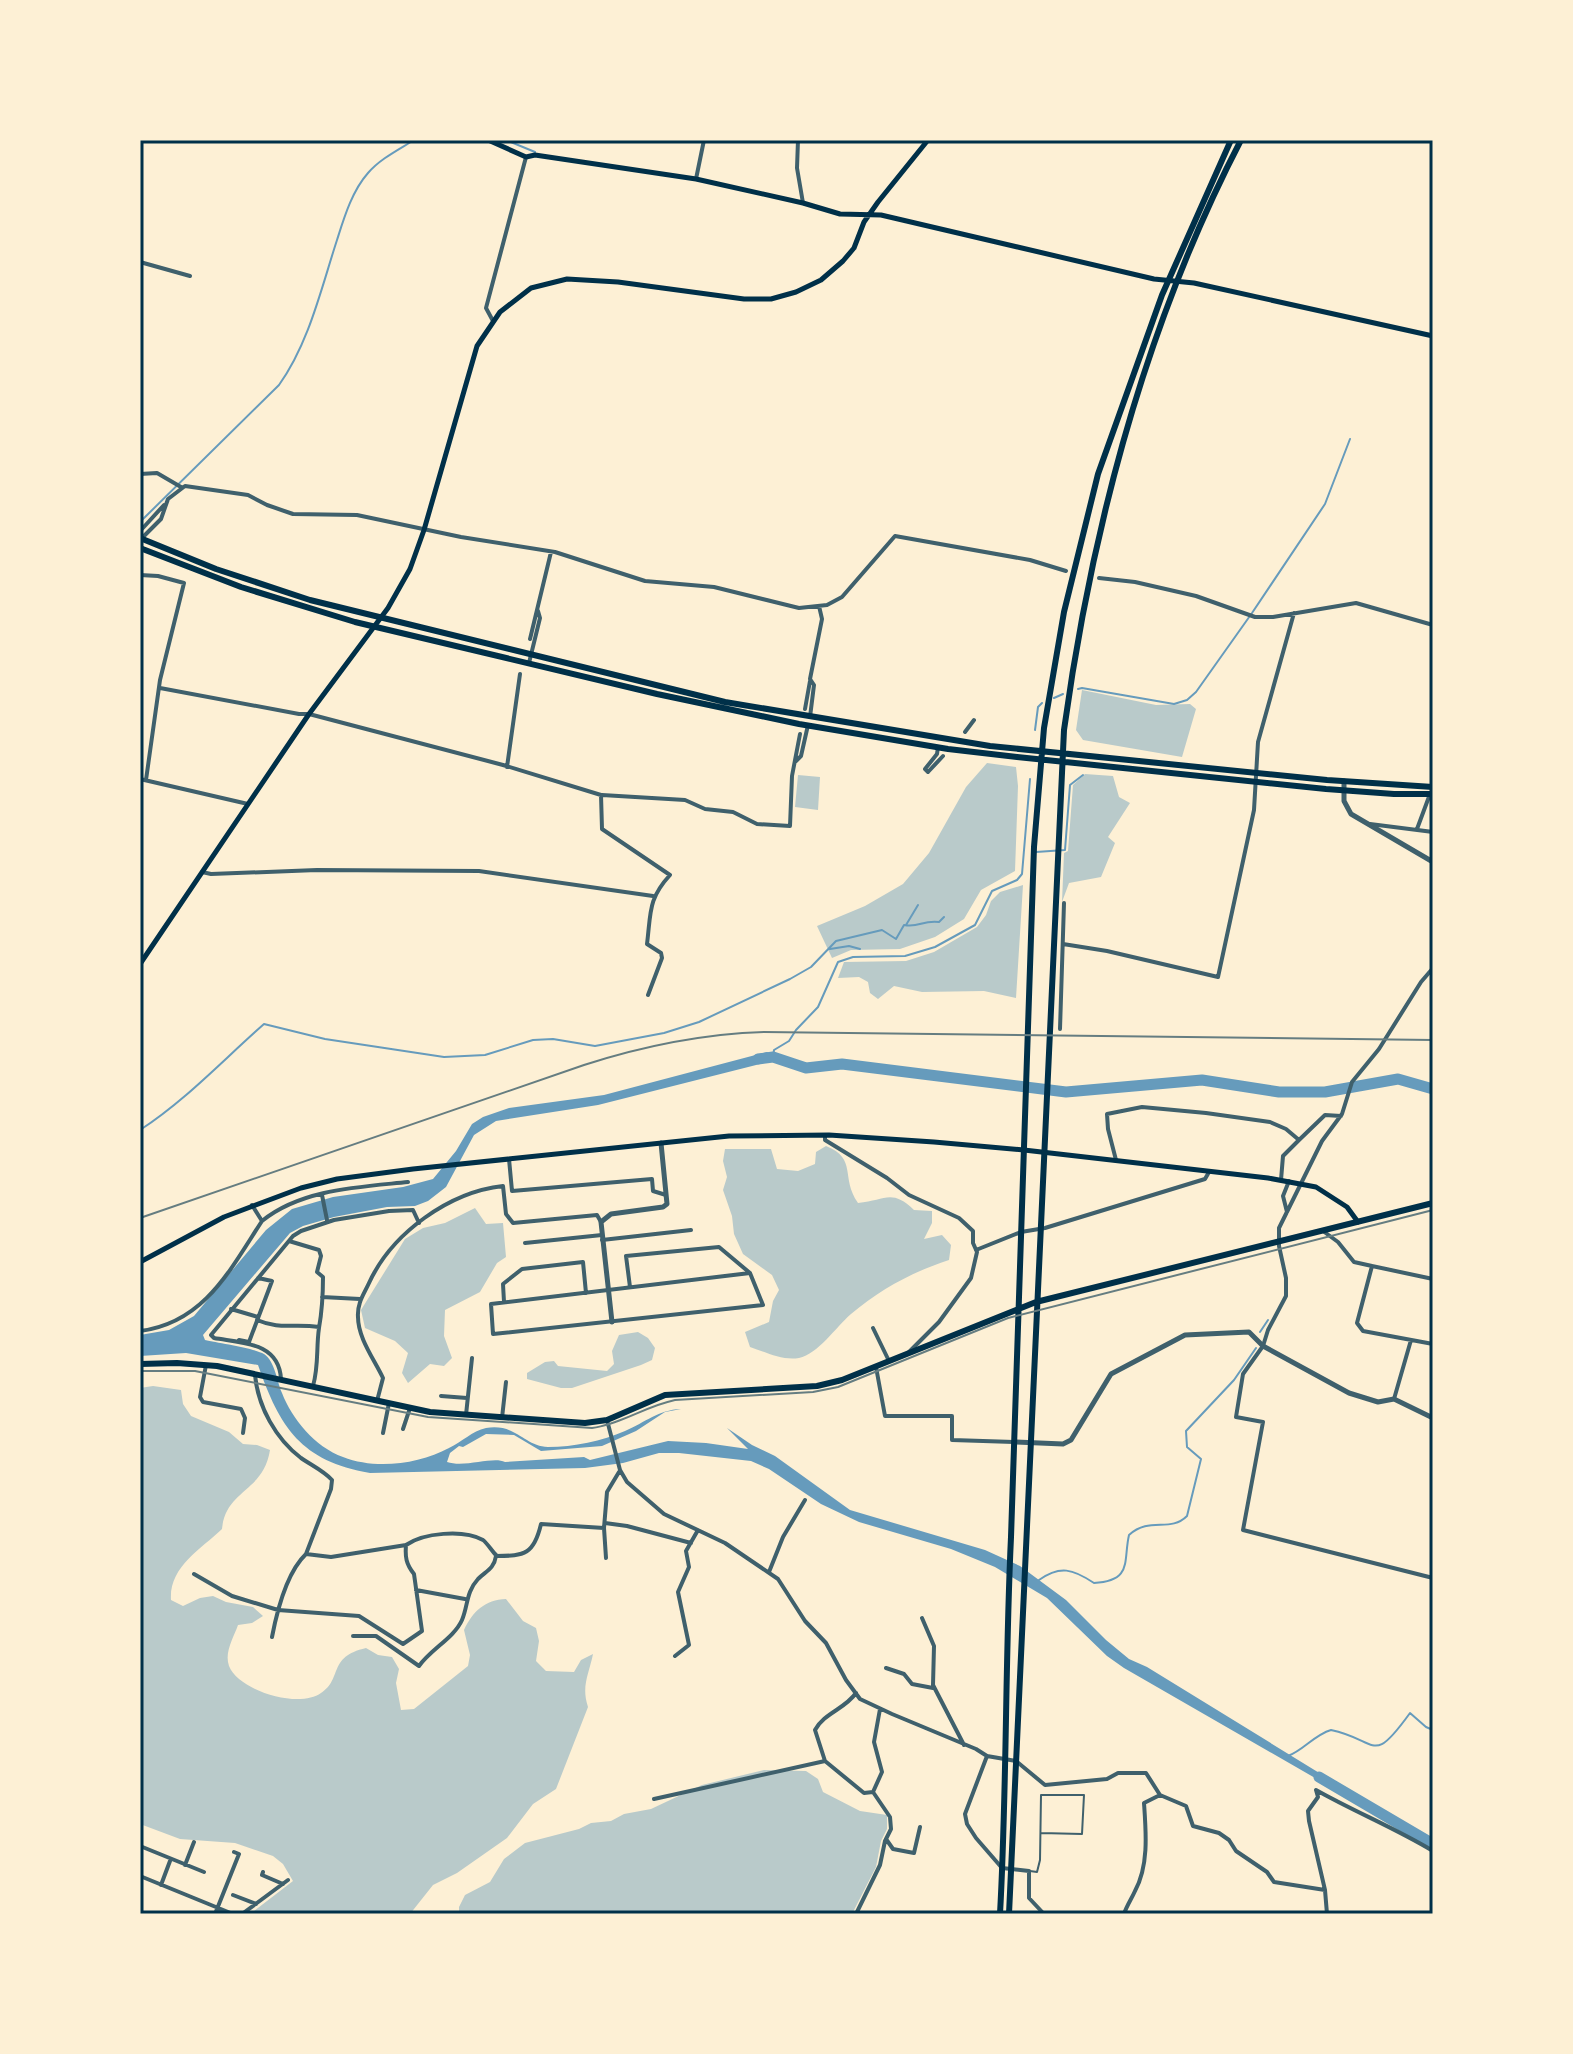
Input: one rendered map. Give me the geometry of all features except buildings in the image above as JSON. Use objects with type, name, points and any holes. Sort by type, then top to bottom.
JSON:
[{"type":"highway","points":[[1000,1914],[1007,1758],[1009,1579],[1024,1096],[1034,847],[1044,728],[1064,612],[1088,509],[1130,379],[1168,280],[1231,140]]},
{"type":"highway","points":[[1009,1914],[1064,730],[1088,591],[1141,381],[1177,281],[1241,140]]},
{"type":"highway","points":[[140,539],[256,583],[380,618],[808,722],[1086,754],[1343,790],[1432,789]]},
{"type":"highway","points":[[140,548],[278,599],[374,626],[529,663],[938,747],[1085,763],[1432,789]]},
{"type":"highway","points":[[140,1364],[206,1365],[280,1378],[410,1408],[585,1423],[607,1420],[665,1395],[817,1386],[848,1378],[1036,1302],[1433,1203]]},
{"type":"main road","points":[[488,140],[526,157],[535,155],[696,179],[840,214],[870,213],[1433,336]]},
{"type":"main road","points":[[140,964],[309,714],[380,618],[410,569],[477,346],[493,321],[514,299],[531,288],[567,279],[618,282],[744,299],[783,296],[821,280],[843,261],[854,248],[870,213],[928,140]]},
{"type":"main road","points":[[140,1262],[252,1205],[337,1179],[729,1136],[825,1135],[1024,1150],[1289,1181],[1303,1183],[1334,1197],[1347,1207],[1358,1222]]},
{"type":"street","points":[[696,179],[704,140]]},
{"type":"street","points":[[798,140],[797,168],[803,203]]},
{"type":"street","points":[[493,321],[486,308],[526,157]]},
{"type":"street","points":[[140,262],[190,276]]},
{"type":"street","points":[[140,474],[157,473],[180,486],[242,493],[293,514],[357,515],[551,552],[645,581],[714,587],[794,608],[819,606],[842,597],[895,536],[1030,560],[1066,571]]},
{"type":"street","points":[[142,529],[180,486]]},
{"type":"street","points":[[140,539],[161,519],[168,499]]},
{"type":"street","points":[[530,639],[551,552]]},
{"type":"street","points":[[140,575],[184,583],[143,780],[248,804]]},
{"type":"street","points":[[1099,578],[1135,582],[1196,596],[1255,617],[1356,603],[1433,625]]},
{"type":"street","points":[[805,709],[822,619],[819,606]]},
{"type":"street","points":[[529,663],[540,618],[537,608]]},
{"type":"street","points":[[1063,944],[1218,977],[1254,810],[1251,776],[1258,742],[1294,613]]},
{"type":"street","points":[[507,767],[520,674]]},
{"type":"street","points":[[796,761],[801,756],[808,722],[814,685],[810,679]]},
{"type":"street","points":[[160,688],[309,714],[601,795],[685,800],[705,809],[733,812],[757,824],[790,826],[792,776],[800,734]]},
{"type":"street","points":[[965,732],[974,720]]},
{"type":"street","points":[[938,747],[937,754],[925,769],[928,772],[943,756]]},
{"type":"street","points":[[1344,781],[1346,807],[1364,823],[1433,862]]},
{"type":"street","points":[[1417,829],[1432,789]]},
{"type":"street","points":[[601,795],[602,829],[670,875],[653,896],[647,944],[661,953],[662,958],[648,995]]},
{"type":"street","points":[[1364,823],[1433,832]]},
{"type":"street","points":[[202,872],[479,871],[653,896]]},
{"type":"street","points":[[1060,1029],[1064,903]]},
{"type":"street","points":[[1433,968],[1379,1049],[1352,1082],[1341,1116],[1322,1141],[1279,1228],[1278,1242],[1286,1278],[1286,1296],[1263,1346],[1243,1374],[1236,1417],[1263,1422],[1243,1530],[1433,1578]]},
{"type":"street","points":[[1117,1162],[1113,1155],[1107,1114],[1142,1107],[1270,1122],[1286,1129],[1299,1140]]},
{"type":"street","points":[[1281,1180],[1283,1156],[1325,1115],[1341,1116]]},
{"type":"street","points":[[825,1135],[825,1140],[909,1195],[959,1218],[973,1231],[976,1250],[971,1278],[939,1322],[909,1353]]},
{"type":"street","points":[[601,1222],[611,1214],[667,1204],[661,1143]]},
{"type":"street","points":[[509,1159],[512,1191],[652,1179],[653,1191],[668,1195]]},
{"type":"street","points":[[976,1250],[1021,1232],[1205,1179],[1209,1172]]},
{"type":"street","points":[[1287,1212],[1283,1196],[1289,1181]]},
{"type":"street","points":[[140,1331],[172,1324],[200,1306],[241,1255],[262,1221],[285,1206],[358,1187],[408,1182]]},
{"type":"street","points":[[377,1401],[383,1378],[360,1331],[357,1319],[361,1299],[383,1258],[407,1231],[443,1206],[483,1188],[503,1186],[506,1214],[513,1223],[597,1215],[601,1222],[612,1322]]},
{"type":"street","points":[[322,1197],[327,1220]]},
{"type":"street","points":[[252,1205],[262,1221]]},
{"type":"street","points":[[211,1335],[289,1241],[301,1231],[327,1220],[389,1211],[413,1210],[419,1223]]},
{"type":"street","points":[[525,1243],[691,1230]]},
{"type":"street","points":[[1323,1231],[1338,1242],[1354,1262],[1433,1279]]},
{"type":"street","points":[[289,1241],[319,1250],[321,1256],[317,1272],[323,1277],[319,1367],[313,1386]]},
{"type":"street","points":[[630,1287],[626,1256],[719,1247],[750,1273],[763,1305],[493,1334],[491,1304],[750,1273]]},
{"type":"street","points":[[504,1302],[503,1284],[522,1269],[552,1265],[583,1262],[586,1293]]},
{"type":"street","points":[[1372,1266],[1357,1323],[1363,1331],[1433,1344]]},
{"type":"street","points":[[211,1335],[249,1342],[272,1281],[258,1278]]},
{"type":"street","points":[[322,1297],[361,1299]]},
{"type":"street","points":[[231,1309],[274,1328],[299,1324],[319,1327]]},
{"type":"street","points":[[873,1328],[889,1361]]},
{"type":"street","points":[[876,1367],[885,1416],[952,1416],[952,1440],[1063,1444],[1071,1440],[1111,1374],[1178,1338],[1249,1332],[1263,1346],[1349,1393],[1378,1402],[1394,1399],[1433,1418]]},
{"type":"street","points":[[211,1335],[265,1348],[278,1363],[280,1378]]},
{"type":"street","points":[[1394,1399],[1411,1340]]},
{"type":"street","points":[[466,1415],[472,1358]]},
{"type":"street","points":[[206,1365],[200,1397],[203,1402],[241,1409],[245,1418],[243,1433]]},
{"type":"street","points":[[257,1374],[265,1413],[273,1426],[297,1455],[332,1480],[306,1554],[298,1561],[278,1610],[272,1637]]},
{"type":"street","points":[[502,1418],[506,1382]]},
{"type":"street","points":[[441,1396],[467,1398]]},
{"type":"street","points":[[383,1433],[389,1403]]},
{"type":"street","points":[[403,1429],[410,1408]]},
{"type":"street","points":[[607,1420],[619,1468],[627,1482],[664,1514],[725,1543],[778,1579],[805,1621],[826,1643],[856,1693],[880,1709],[987,1756],[1016,1761],[1045,1785],[1107,1779],[1118,1773],[1146,1773],[1160,1795],[1186,1806],[1193,1826],[1219,1833],[1229,1840],[1236,1851],[1267,1872],[1274,1882],[1325,1890]]},
{"type":"street","points":[[606,1558],[607,1492],[619,1468]]},
{"type":"street","points":[[769,1572],[783,1537],[805,1500]]},
{"type":"street","points":[[496,1556],[526,1553],[533,1546],[541,1524],[627,1526],[691,1543]]},
{"type":"street","points":[[675,1656],[689,1645],[678,1592],[689,1567],[686,1551],[698,1530]]},
{"type":"street","points":[[306,1554],[331,1557],[406,1545],[415,1539],[450,1533],[483,1540],[496,1556]]},
{"type":"street","points":[[194,1574],[232,1596],[278,1610],[359,1616],[403,1644],[422,1631],[414,1574],[405,1557],[406,1545]]},
{"type":"street","points":[[353,1636],[376,1636],[419,1666],[462,1620],[465,1599],[478,1579],[489,1572],[496,1556]]},
{"type":"street","points":[[416,1590],[465,1599]]},
{"type":"street","points":[[922,1618],[934,1646],[935,1689],[964,1745]]},
{"type":"street","points":[[886,1668],[904,1674],[912,1684],[935,1689]]},
{"type":"street","points":[[856,1693],[850,1702],[819,1722],[815,1730],[825,1761],[864,1793],[873,1792]]},
{"type":"street","points":[[873,1792],[882,1772],[874,1742],[880,1709]]},
{"type":"street","points":[[987,1756],[965,1814],[967,1824],[1002,1868],[1029,1871],[1029,1898],[1044,1914]]},
{"type":"street","points":[[654,1799],[825,1761]]},
{"type":"street","points":[[1327,1914],[1308,1811],[1318,1797],[1316,1790],[1433,1851]]},
{"type":"street","points":[[856,1914],[880,1865],[891,1829],[890,1817],[873,1792]]},
{"type":"street","points":[[1124,1914],[1128,1899],[1135,1891],[1146,1854],[1144,1803],[1160,1795]]},
{"type":"street","points":[[886,1839],[893,1849],[914,1853],[920,1827]]},
{"type":"street","points":[[185,1865],[194,1842]]},
{"type":"street","points":[[140,1846],[204,1872]]},
{"type":"street","points":[[217,1911],[239,1854],[234,1852]]},
{"type":"street","points":[[161,1885],[170,1860]]},
{"type":"street","points":[[263,1872],[262,1875],[283,1884]]},
{"type":"street","points":[[140,1876],[217,1911],[233,1914]]},
{"type":"street","points":[[242,1914],[288,1880]]},
{"type":"street","points":[[233,1895],[256,1904]]},
{"type":"lane","points":[[1029,1871],[1037,1872],[1040,1860],[1041,1795],[1084,1795],[1082,1834],[1041,1833]]},
{"type":"shaded area","points":[[1082,690],[1156,705],[1190,704],[1196,709],[1182,757],[1083,740],[1076,730]]},
{"type":"shaded area","points":[[987,763],[1016,767],[1015,871],[981,890],[964,919],[935,937],[900,949],[851,950],[832,958],[817,926],[865,906],[903,884],[929,853],[966,787]]},
{"type":"shaded area","points":[[1085,774],[1113,776],[1119,797],[1130,803],[1108,837],[1115,843],[1101,877],[1069,883],[1062,902],[1064,853],[1068,851],[1073,785]]},
{"type":"shaded area","points":[[798,775],[820,777],[818,810],[795,807]]},
{"type":"shaded area","points":[[1023,885],[1016,998],[984,991],[922,992],[894,986],[878,999],[870,993],[868,982],[859,977],[838,978],[844,962],[906,961],[934,952],[977,927],[991,901],[1000,892]]},
{"type":"shaded area","points":[[826,1146],[842,1157],[858,1203],[893,1198],[914,1210],[932,1211],[932,1223],[924,1239],[942,1235],[951,1245],[949,1260],[885,1289],[851,1314],[820,1346],[806,1355],[793,1359],[780,1357],[750,1347],[745,1332],[769,1322],[773,1301],[779,1290],[772,1275],[743,1254],[734,1234],[732,1216],[723,1190],[727,1177],[723,1161],[725,1149],[771,1149],[777,1169],[798,1171],[815,1164],[816,1152]]},
{"type":"shaded area","points":[[475,1208],[486,1224],[503,1223],[506,1257],[497,1263],[480,1292],[445,1310],[444,1336],[452,1358],[444,1366],[430,1364],[408,1383],[402,1373],[408,1353],[395,1341],[365,1328],[361,1310],[405,1239],[423,1228],[445,1223]]},
{"type":"shaded area","points":[[638,1332],[648,1338],[655,1348],[652,1360],[641,1365],[572,1388],[527,1379],[527,1373],[545,1362],[554,1361],[558,1366],[607,1371],[614,1364],[612,1351],[619,1335]]},
{"type":"shaded area","points":[[153,1386],[181,1390],[183,1404],[191,1416],[229,1432],[243,1444],[270,1450],[260,1475],[230,1506],[222,1529],[180,1569],[172,1588],[171,1600],[183,1606],[213,1596],[253,1607],[263,1616],[252,1623],[238,1625],[229,1650],[229,1666],[244,1683],[270,1695],[299,1699],[311,1697],[328,1687],[346,1657],[366,1648],[378,1655],[392,1657],[399,1669],[396,1683],[401,1710],[414,1709],[468,1666],[470,1655],[464,1630],[471,1617],[486,1604],[506,1599],[523,1621],[536,1628],[539,1641],[536,1661],[546,1671],[574,1672],[581,1660],[593,1654],[585,1686],[588,1707],[556,1789],[533,1804],[507,1838],[457,1873],[433,1885],[410,1914],[250,1914],[293,1881],[283,1864],[273,1856],[235,1843],[180,1839],[140,1824],[140,1388]]},
{"type":"shaded area","points":[[764,1770],[806,1771],[818,1779],[823,1792],[860,1811],[887,1815],[887,1829],[881,1841],[876,1867],[852,1914],[459,1914],[465,1895],[490,1882],[504,1859],[525,1843],[651,1809],[702,1785]]},
{"type":"water","points":[[767,1052],[772,1054],[772,1061],[598,1105],[496,1121],[474,1135],[446,1187],[428,1201],[415,1206],[387,1207],[334,1217],[290,1233],[203,1335],[205,1340],[259,1352],[268,1357],[286,1403],[314,1439],[333,1452],[356,1461],[397,1463],[437,1454],[486,1428],[505,1429],[540,1446],[558,1447],[616,1435],[664,1413],[636,1431],[602,1446],[541,1451],[514,1435],[486,1434],[463,1447],[459,1446],[450,1453],[447,1462],[462,1464],[584,1457],[590,1460],[668,1441],[748,1449],[727,1428],[775,1456],[850,1510],[985,1550],[1020,1566],[1066,1600],[1129,1659],[1147,1667],[1334,1782],[1329,1786],[1124,1668],[1107,1656],[1047,1598],[995,1567],[951,1549],[859,1522],[821,1504],[769,1469],[751,1461],[659,1453],[623,1463],[585,1468],[370,1473],[326,1460],[296,1438],[275,1407],[258,1365],[186,1353],[140,1356],[140,1335],[169,1330],[194,1316],[266,1230],[292,1209],[333,1197],[403,1187],[433,1179],[456,1151],[472,1124],[509,1108],[604,1095]]},
{"type":"waterway","points":[[140,522],[279,385],[306,334],[357,188],[378,163],[414,140]]},
{"type":"waterway","points":[[506,140],[535,152]]},
{"type":"waterway","points":[[1078,689],[1174,704],[1187,700],[1196,692],[1325,504],[1350,439]]},
{"type":"waterway","points":[[1054,698],[1063,694]]},
{"type":"waterway","points":[[1035,730],[1038,707],[1042,703]]},
{"type":"waterway","points":[[1036,852],[1065,850],[1070,785],[1083,775]]},
{"type":"waterway","points":[[773,1057],[774,1050],[789,1041],[818,1007],[838,962],[853,957],[905,956],[935,947],[975,925],[992,891],[1017,880],[1022,874],[1030,779]]},
{"type":"waterway","points":[[906,925],[918,905]]},
{"type":"waterway","points":[[140,1130],[189,1093],[264,1024],[325,1039],[444,1057],[485,1055],[533,1040],[553,1039],[595,1046],[664,1033],[699,1022],[811,967],[836,941],[882,930],[896,939],[904,925],[939,922],[944,917]]},
{"type":"waterway","points":[[830,949],[849,946],[860,949]]},
{"type":"waterway","points":[[758,1059],[773,1057],[806,1068],[842,1064],[1066,1092],[1202,1080],[1279,1092],[1325,1092],[1398,1079],[1433,1089]]},
{"type":"waterway","points":[[1260,1332],[1268,1320]]},
{"type":"waterway","points":[[1039,1580],[1060,1571],[1073,1572],[1094,1583],[1115,1578],[1124,1568],[1129,1535],[1145,1526],[1174,1523],[1187,1516],[1201,1459],[1187,1447],[1186,1431],[1234,1380],[1256,1348]]},
{"type":"waterway","points":[[1288,1756],[1331,1730],[1374,1746],[1381,1745],[1410,1713],[1433,1730]]},
{"type":"waterway","points":[[1319,1777],[1433,1844]]},
{"type":"tram line","points":[[140,1371],[195,1371],[428,1417],[592,1428],[675,1400],[813,1392],[838,1387],[1008,1318],[1433,1210]]},
{"type":"railway","points":[[140,1218],[584,1065],[695,1038],[764,1032],[1433,1040]]}]
